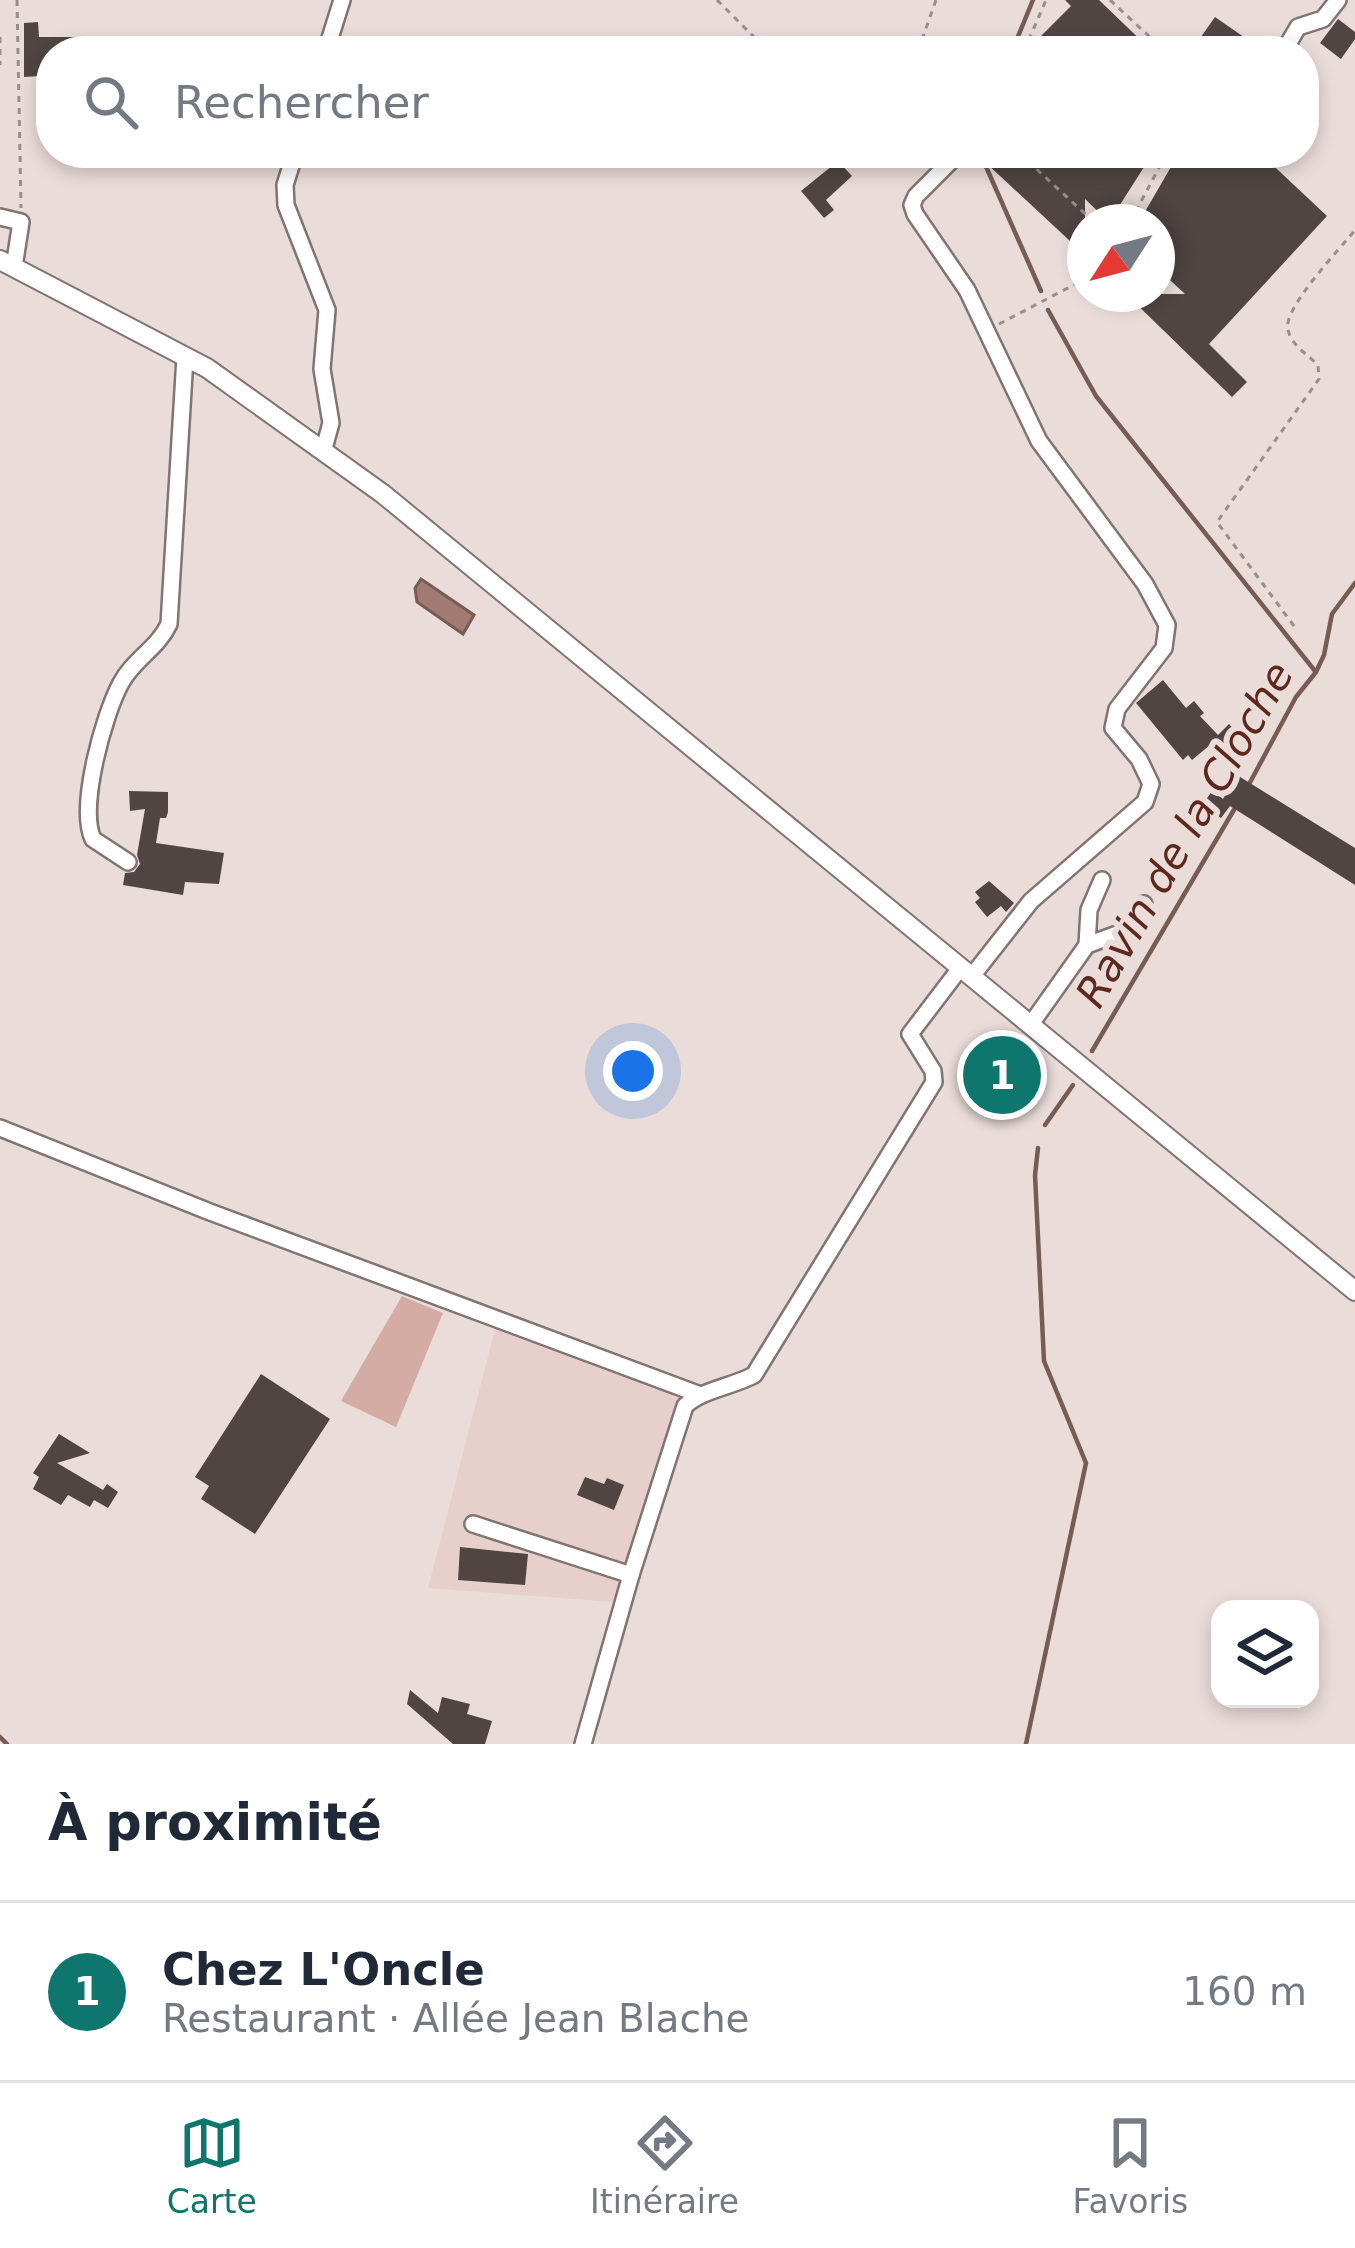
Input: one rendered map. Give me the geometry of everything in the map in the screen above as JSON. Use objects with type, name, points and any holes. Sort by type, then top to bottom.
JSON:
[{"type":"main road","points":[[7,263],[207,368],[382,494],[1355,1292]]},
{"type":"main road","points":[[1265,1216],[1355,1277]]},
{"type":"street","points":[[330,36],[341,0]]},
{"type":"street","points":[[1293,36],[1298,28],[1323,19],[1339,0]]},
{"type":"street","points":[[290,168],[286,205],[327,310],[322,369],[331,423],[323,452]]},
{"type":"street","points":[[0,1128],[210,1212],[698,1394],[726,1389],[754,1375],[934,1082],[933,1071],[910,1034],[1031,901],[1145,802],[1151,784],[1113,728],[1117,709],[1165,648],[1167,626],[1145,584],[1039,441],[956,270],[913,210],[916,196],[944,168]]},
{"type":"street","points":[[7,263],[11,219]]},
{"type":"street","points":[[128,862],[94,838],[87,810],[98,754],[121,682],[169,625],[185,357]]},
{"type":"street","points":[[1031,1024],[1087,945],[1089,910],[1102,880]]},
{"type":"street","points":[[1087,945],[1120,933],[1144,904]]},
{"type":"street","points":[[583,1744],[686,1406],[698,1394]]},
{"type":"street","points":[[473,1524],[631,1575]]},
{"type":"path","points":[[11,219],[17,0]]},
{"type":"path","points":[[717,0],[753,36]]},
{"type":"path","points":[[923,36],[936,0]]},
{"type":"path","points":[[1030,36],[1046,0]]},
{"type":"path","points":[[1110,0],[1149,36]]},
{"type":"path","points":[[0,37],[0,64]]},
{"type":"path","points":[[1035,168],[1074,204]]},
{"type":"path","points":[[1140,204],[1159,168]]},
{"type":"path","points":[[1294,626],[1217,522],[1319,379],[1318,365],[1288,333],[1288,313],[1355,230]]},
{"type":"path","points":[[986,331],[1067,288]]},
{"type":"shaded area","points":[[421,579],[474,615],[463,634],[417,602],[415,588]]},
{"type":"shaded area","points":[[402,1296],[443,1313],[396,1427],[341,1401]]},
{"type":"shaded area","points":[[496,1326],[682,1395],[614,1602],[428,1588]]},
{"type":"building","points":[[1065,0],[1099,0],[1136,36],[1041,36],[1071,6]]},
{"type":"building","points":[[1215,17],[1242,36],[1202,36]]},
{"type":"building","points":[[1338,19],[1355,32],[1341,59],[1320,43]]},
{"type":"building","points":[[38,22],[36,76],[24,77],[24,23]]},
{"type":"building","points":[[829,168],[845,168],[852,176],[826,200],[834,210],[824,218],[801,191]]},
{"type":"building","points":[[991,168],[1143,168],[1120,204],[1090,204],[1085,199],[1085,204],[1067,204],[1067,238]]},
{"type":"building","points":[[1170,168],[1276,168],[1327,216],[1209,344],[1247,382],[1232,397],[1145,312],[1175,312],[1175,294],[1185,294],[1175,285],[1175,204],[1149,204]]},
{"type":"building","points":[[1163,680],[1186,708],[1194,701],[1204,713],[1200,716],[1218,735],[1229,724],[1238,734],[1218,754],[1210,745],[1192,760],[1188,755],[1183,760],[1136,703]]},
{"type":"building","points":[[1237,775],[1355,848],[1355,885],[1230,806],[1221,818],[1203,804],[1212,791],[1223,799]]},
{"type":"building","points":[[129,791],[168,792],[168,812],[160,818],[156,843],[224,853],[219,884],[185,882],[183,895],[123,885],[125,873],[134,872],[140,864],[137,855],[145,809],[130,811]]},
{"type":"building","points":[[989,881],[1014,903],[1006,912],[1001,906],[987,917],[975,902],[980,898],[975,892]]},
{"type":"building","points":[[1003,1064],[1027,1078],[1010,1097],[991,1077]]},
{"type":"building","points":[[261,1374],[330,1419],[255,1534],[201,1499],[209,1486],[195,1477]]},
{"type":"building","points":[[59,1434],[90,1453],[57,1463],[103,1490],[107,1484],[118,1492],[108,1508],[94,1500],[90,1507],[68,1495],[61,1505],[33,1489],[39,1477],[33,1473]]},
{"type":"building","points":[[585,1477],[624,1485],[614,1510],[577,1495]]},
{"type":"building","points":[[460,1547],[528,1554],[525,1585],[458,1580]]},
{"type":"building","points":[[410,1690],[438,1713],[442,1697],[470,1704],[467,1714],[492,1721],[485,1744],[453,1744],[407,1704]]},
{"type":"waterway","points":[[1018,36],[1033,0]]},
{"type":"waterway","points":[[987,168],[1041,291]]},
{"type":"waterway","points":[[1048,310],[1096,396],[1315,671]]},
{"type":"waterway","name":"Ravin de la Cloche","points":[[1247,788],[1296,697],[1316,672],[1332,614],[1355,583]]},
{"type":"waterway","name":"Ravin de la Cloche","points":[[1092,1051],[1235,808]]},
{"type":"waterway","name":"Ravin de la Cloche","points":[[1045,1125],[1073,1085]]},
{"type":"waterway","name":"Ravin de la Cloche","points":[[1026,1744],[1086,1463],[1044,1361],[1035,1175],[1038,1148]]},
{"type":"waterway","points":[[0,1737],[7,1744]]},
{"type":"place","name":"Chez L'Oncle","points":[[1002,1075]]}]
